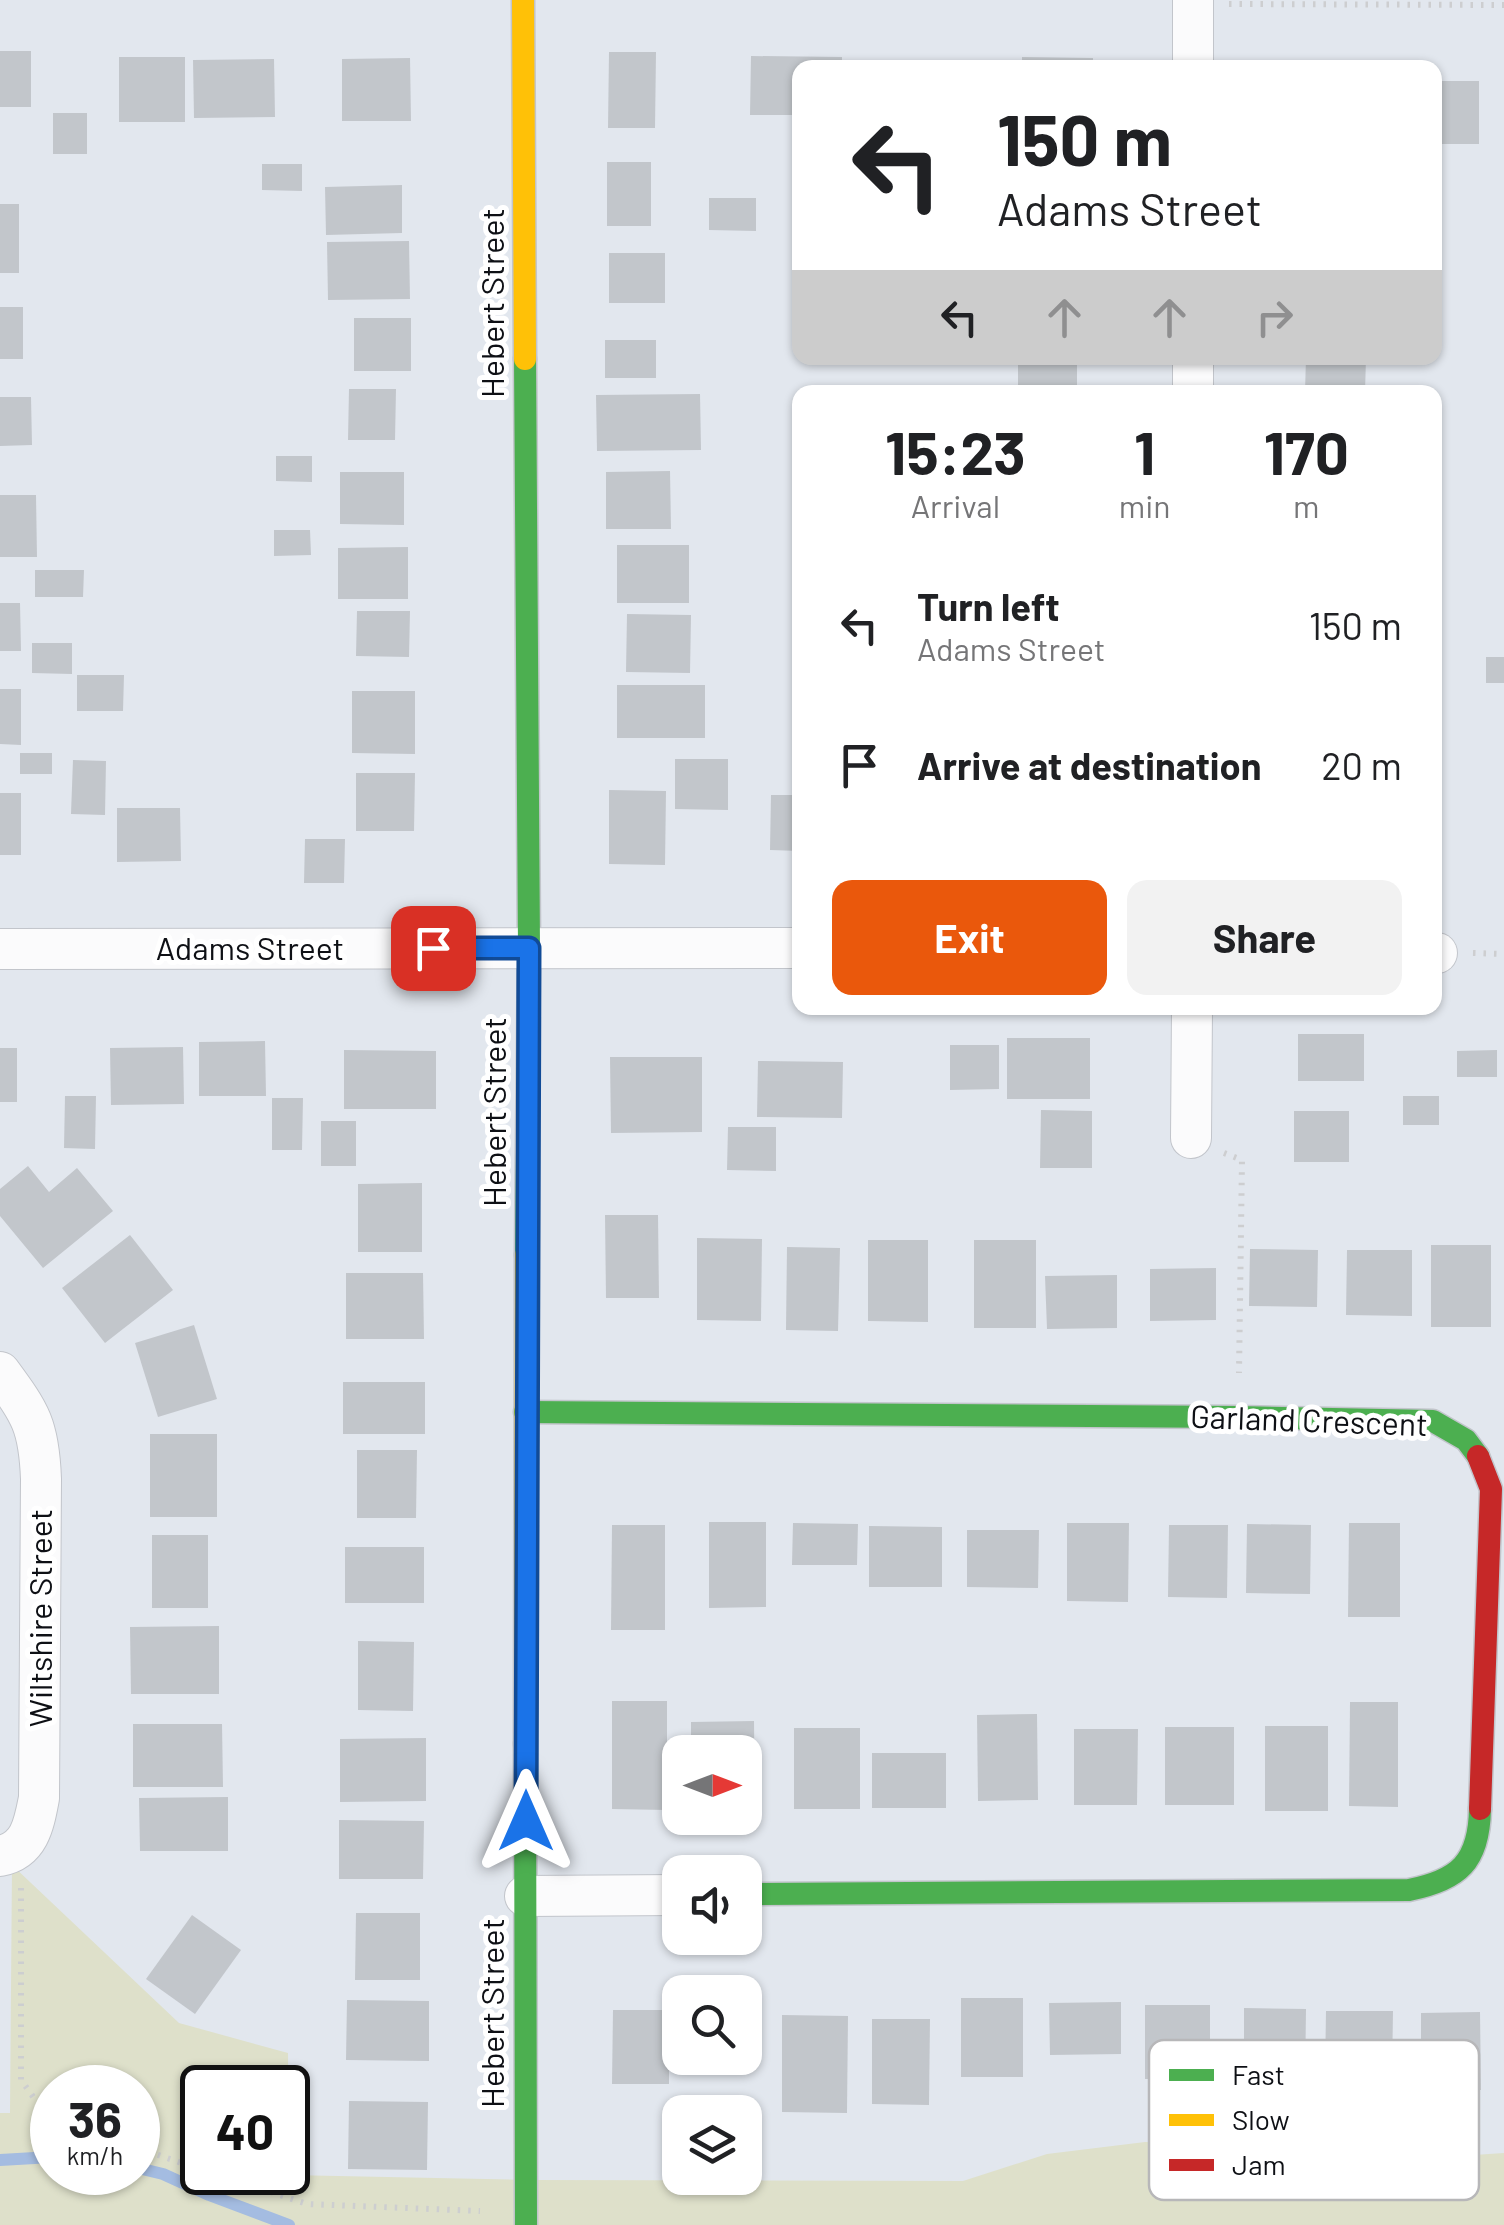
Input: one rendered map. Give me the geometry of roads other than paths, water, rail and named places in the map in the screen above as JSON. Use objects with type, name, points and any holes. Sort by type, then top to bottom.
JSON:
[{"type":"street","name":"Hebert Street","points":[[524,0],[529,948],[526,2219]]},
{"type":"street","points":[[1192,60],[1193,2]]},
{"type":"street","name":"Adams Street","points":[[0,949],[792,948]]},
{"type":"street","points":[[1190,1138],[1192,1015]]},
{"type":"street","name":"Wiltshire Street","points":[[0,1372],[32,1416],[42,1478],[40,1798],[26,1843],[11,1850]]},
{"type":"street","name":"Garland Crescent","points":[[526,1412],[1433,1421],[1458,1433],[1480,1454],[1492,1489],[1480,1824],[1474,1854],[1458,1872],[1436,1886],[1409,1890],[762,1894]]},
{"type":"street","points":[[526,1896],[662,1895]]},
{"type":"waterway","points":[[0,2160],[30,2158]]},
{"type":"waterway","points":[[160,2173],[289,2225]]}]
